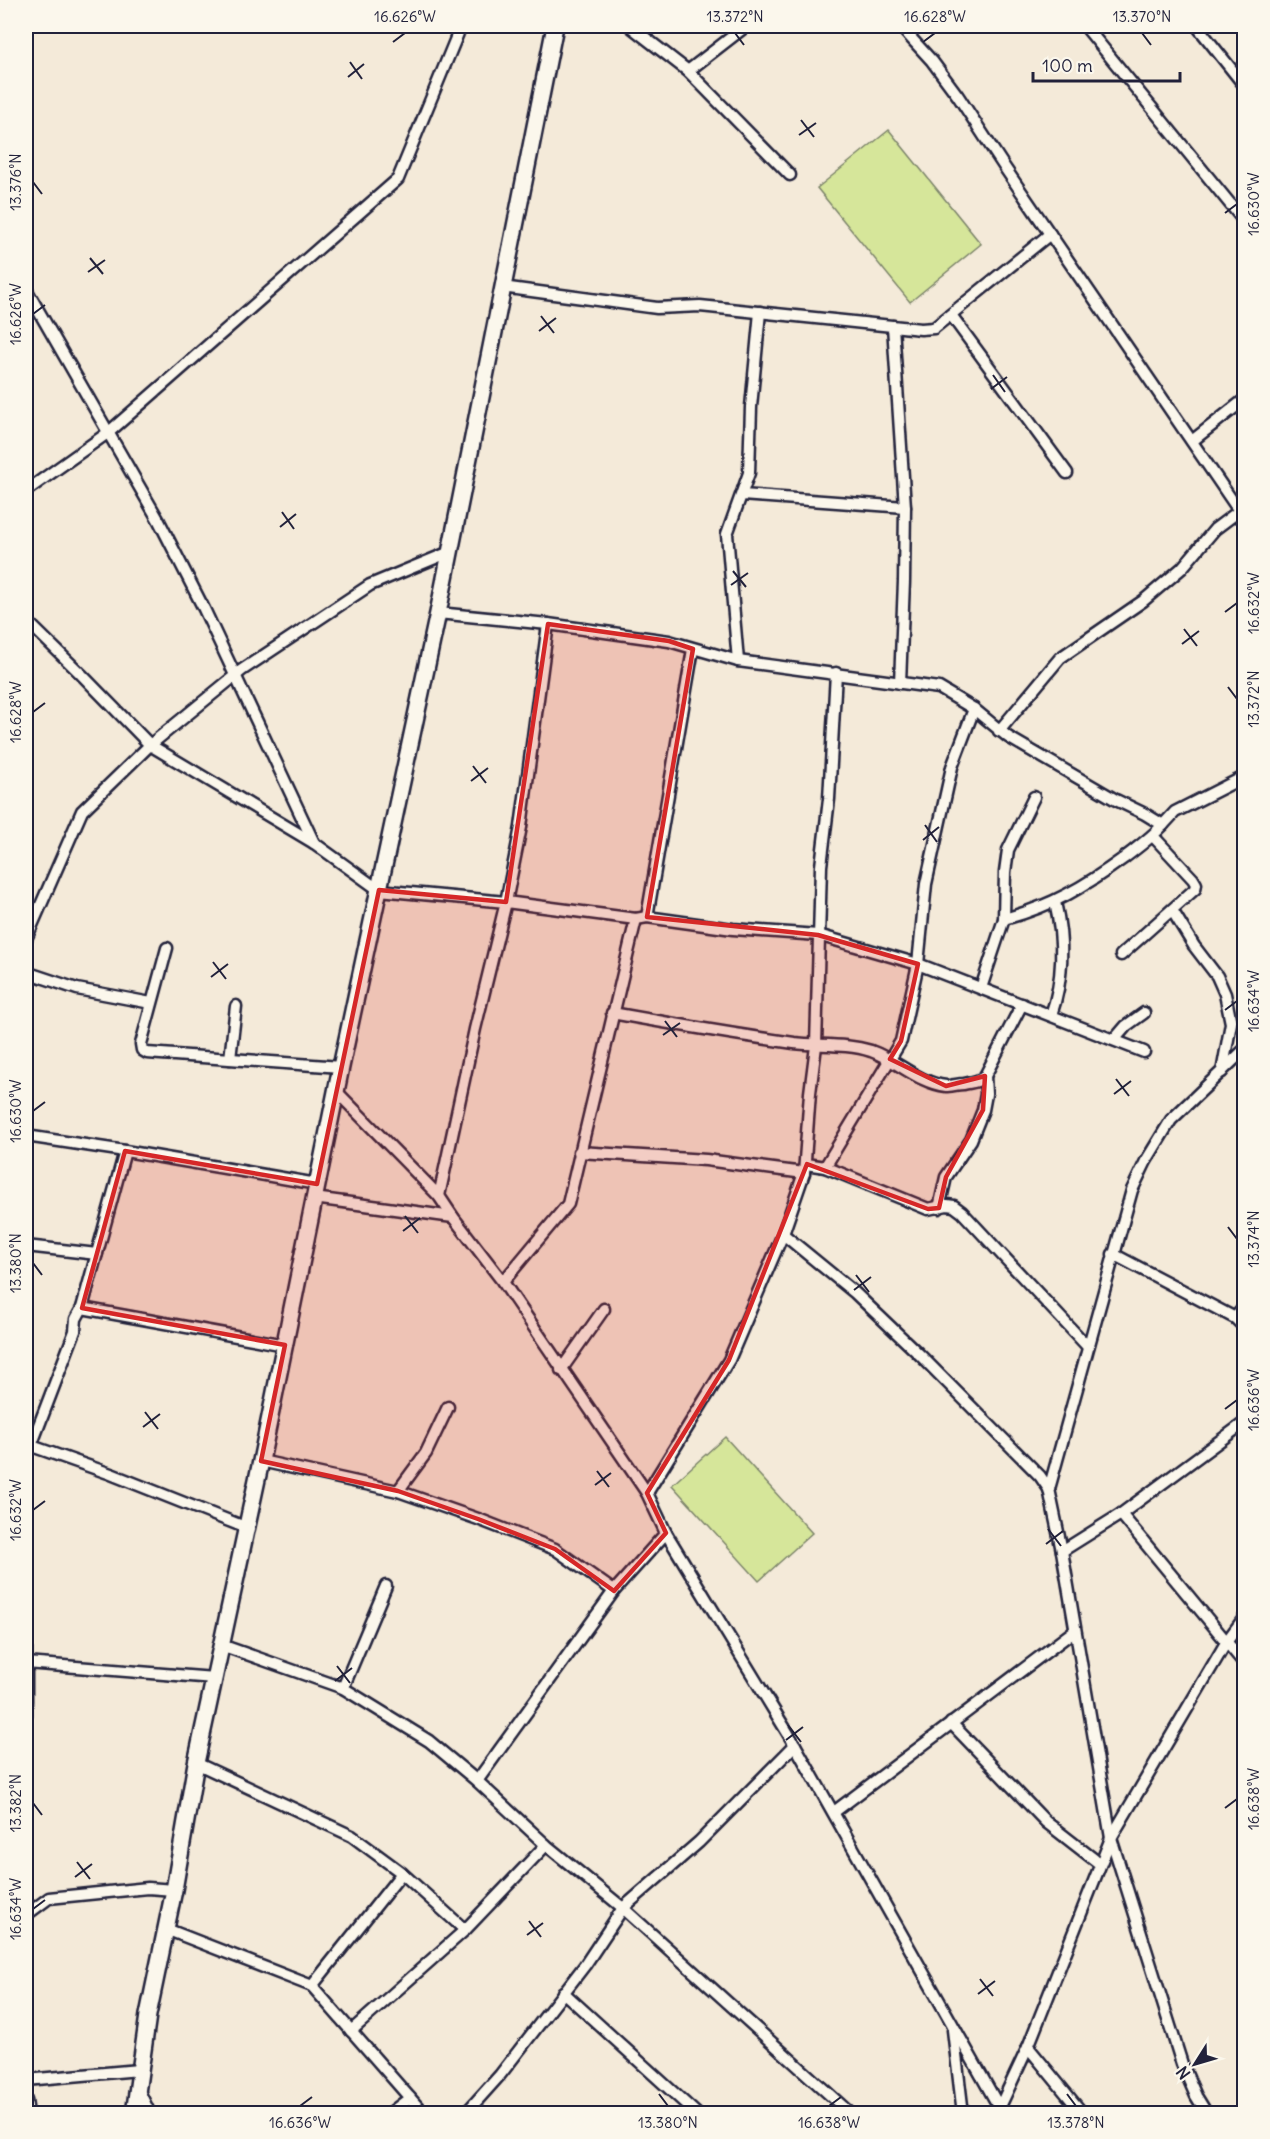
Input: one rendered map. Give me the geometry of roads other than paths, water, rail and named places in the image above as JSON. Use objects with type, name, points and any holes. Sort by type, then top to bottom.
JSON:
[{"type":"main road","points":[[134,2114],[139,2070],[196,1763],[285,1345],[340,1067],[438,613],[555,26]]},
{"type":"street","points":[[26,491],[109,432],[398,179],[461,26]]},
{"type":"street","points":[[630,26],[687,71],[790,175]]},
{"type":"street","points":[[687,71],[746,26]]},
{"type":"street","points":[[900,26],[939,69],[1242,514],[1215,529],[1182,568],[1143,601],[1060,657],[999,731]]},
{"type":"street","points":[[1085,26],[1245,221]]},
{"type":"street","points":[[1197,26],[1245,85]]},
{"type":"street","points":[[502,287],[657,308],[700,306],[893,326],[934,328],[1050,234]]},
{"type":"street","points":[[26,289],[159,521],[204,609],[314,843]]},
{"type":"street","points":[[738,661],[727,534],[729,523],[749,473],[751,407],[760,312]]},
{"type":"street","points":[[951,315],[1067,473]]},
{"type":"street","points":[[893,326],[905,507],[900,683]]},
{"type":"street","points":[[1192,441],[1245,400]]},
{"type":"street","points":[[742,495],[905,507]]},
{"type":"street","points":[[26,939],[82,811],[150,745],[235,676],[370,585],[450,552]]},
{"type":"street","points":[[438,613],[548,624],[669,641],[738,661],[939,688],[974,709],[999,731],[1116,801],[1146,814],[1163,825]]},
{"type":"street","points":[[26,620],[150,745],[314,843],[379,890],[506,902],[636,919],[647,917],[733,928],[818,935],[918,964],[1144,1052]]},
{"type":"street","points":[[439,1196],[474,1029],[506,902],[520,827],[548,624]]},
{"type":"street","points":[[647,917],[693,649]]},
{"type":"street","points":[[647,1493],[729,1360],[783,1234],[805,1169],[816,1046],[818,935],[822,866],[830,799],[836,673]]},
{"type":"street","points":[[825,1167],[901,1041],[918,964],[926,884],[952,767],[974,709]]},
{"type":"street","points":[[1004,920],[1035,911],[1084,886],[1153,836],[1175,812],[1245,777]]},
{"type":"street","points":[[981,988],[1004,920],[1008,850],[1034,797]]},
{"type":"street","points":[[1121,955],[1195,889],[1196,884],[1153,836]]},
{"type":"street","points":[[1051,1015],[1062,969],[1061,927],[1055,902]]},
{"type":"street","points":[[1172,910],[1217,976],[1226,994],[1231,1023],[1222,1072]]},
{"type":"street","points":[[503,1282],[568,1204],[636,919]]},
{"type":"street","points":[[167,948],[151,1003],[141,1044],[142,1050],[147,1053],[340,1067]]},
{"type":"street","points":[[26,972],[77,989],[151,1003]]},
{"type":"street","points":[[612,1013],[709,1031],[816,1046],[848,1045],[890,1059],[918,1077],[946,1086],[974,1082],[985,1076],[1022,1004]]},
{"type":"street","points":[[230,1059],[236,1006]]},
{"type":"street","points":[[1114,1040],[1126,1026],[1144,1013]]},
{"type":"street","points":[[1049,1489],[1132,1190],[1162,1132],[1176,1115],[1245,1050]]},
{"type":"street","points":[[939,1208],[946,1177],[970,1140],[982,1110],[986,1094],[985,1076]]},
{"type":"street","points":[[336,1091],[439,1196],[503,1282],[647,1493],[666,1533],[834,1812],[953,2024],[998,2110]]},
{"type":"street","points":[[26,1136],[125,1151],[453,1217]]},
{"type":"street","points":[[125,1151],[82,1308],[76,1318],[75,1330],[28,1445],[111,1473],[247,1528]]},
{"type":"street","points":[[579,1152],[631,1154],[805,1169],[825,1167],[928,1209],[954,1206],[1088,1347]]},
{"type":"street","points":[[783,1234],[855,1293],[1040,1476],[1049,1489],[1062,1551],[1111,1838],[1182,2064],[1207,2114]]},
{"type":"street","points":[[26,1246],[97,1254]]},
{"type":"street","points":[[1113,1254],[1235,1318],[1245,1328]]},
{"type":"street","points":[[1235,1318],[1245,1307]]},
{"type":"street","points":[[82,1308],[285,1345]]},
{"type":"street","points":[[561,1370],[604,1310]]},
{"type":"street","points":[[398,1491],[426,1453],[448,1407]]},
{"type":"street","points":[[1062,1551],[1121,1514],[1245,1424]]},
{"type":"street","points":[[261,1461],[398,1491],[555,1549],[614,1591]]},
{"type":"street","points":[[1121,1514],[1245,1663]]},
{"type":"street","points":[[477,1780],[614,1591],[666,1533]]},
{"type":"street","points":[[343,1688],[386,1586]]},
{"type":"street","points":[[26,1618],[26,1715]]},
{"type":"street","points":[[998,2110],[1028,2047],[1111,1838],[1227,1641],[1245,1618]]},
{"type":"street","points":[[834,1812],[1074,1630]]},
{"type":"street","points":[[222,1645],[343,1688],[429,1741],[477,1780],[546,1845],[623,1908],[851,2114]]},
{"type":"street","points":[[26,1662],[214,1678]]},
{"type":"street","points":[[951,1723],[1046,1822],[1100,1864]]},
{"type":"street","points":[[465,2114],[500,2075],[585,1965],[623,1908],[699,1842],[795,1745]]},
{"type":"street","points":[[196,1763],[352,1836],[402,1873],[465,1930]]},
{"type":"street","points":[[351,2031],[465,1930],[546,1845]]},
{"type":"street","points":[[312,1986],[402,1873]]},
{"type":"street","points":[[26,1915],[49,1898],[148,1888],[174,1890]]},
{"type":"street","points":[[166,1929],[312,1986],[424,2114]]},
{"type":"street","points":[[563,1992],[697,2114]]},
{"type":"street","points":[[953,2024],[963,2114]]},
{"type":"street","points":[[1028,2047],[1083,2114]]},
{"type":"street","points":[[26,2080],[139,2070]]},
{"type":"street","points":[[137,2086],[150,2114]]},
{"type":"street","points":[[389,2114],[410,2098]]},
{"type":"street","points":[[26,2100],[28,2114]]}]
